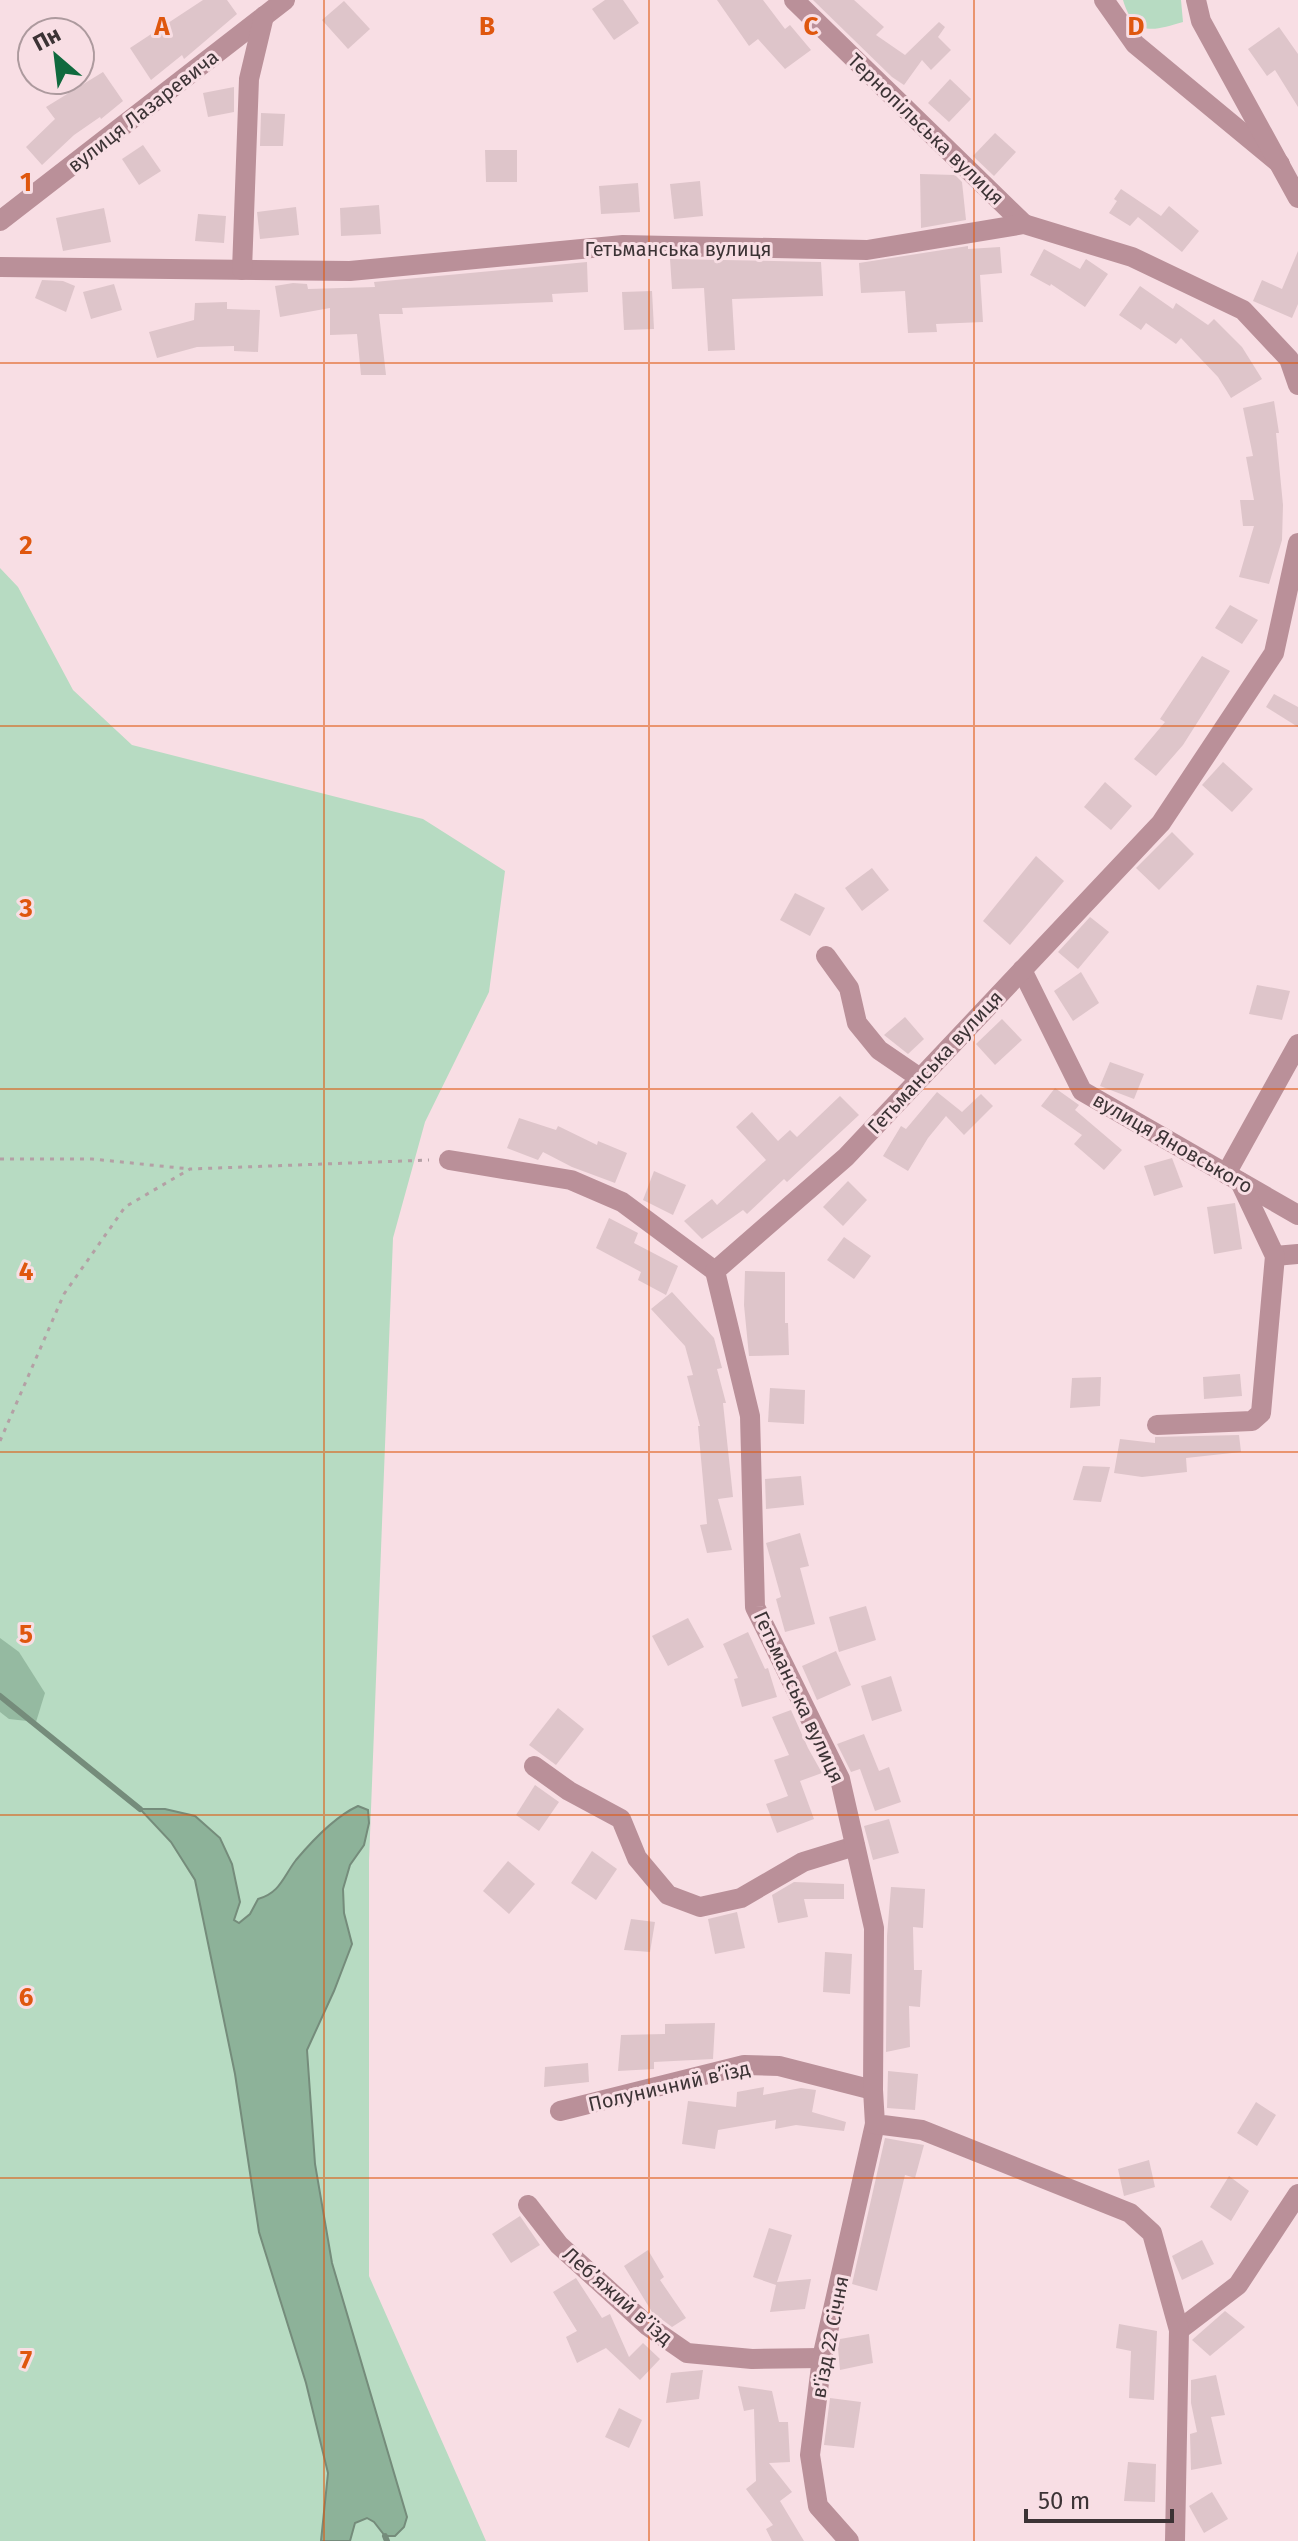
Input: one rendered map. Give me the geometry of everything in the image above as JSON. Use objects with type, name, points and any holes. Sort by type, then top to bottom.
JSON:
[{"type":"street","name":"вулиця Лазаревича","points":[[0,221],[285,0]]},
{"type":"street","name":"Тернопільська вулиця","points":[[794,0],[1024,224]]},
{"type":"street","points":[[1104,0],[1135,44],[1280,164]]},
{"type":"street","points":[[1196,0],[1201,21],[1298,198]]},
{"type":"street","points":[[242,270],[249,79],[264,16]]},
{"type":"street","name":"Гетьманська вулиця","points":[[0,267],[350,271],[623,245],[867,250],[1024,224],[1132,257],[1243,310],[1293,355],[1298,385]]},
{"type":"street","name":"Гетьманська вулиця","points":[[875,2124],[874,1928],[840,1779],[755,1607],[750,1416],[715,1271],[846,1157],[1161,823],[1274,653],[1298,543]]},
{"type":"street","points":[[826,956],[849,988],[857,1023],[879,1050],[920,1078]]},
{"type":"street","name":"вулиця Яновського","points":[[1022,970],[1082,1091],[1298,1215]]},
{"type":"street","points":[[1157,1425],[1252,1421],[1261,1413],[1275,1256],[1233,1178],[1298,1044]]},
{"type":"street","points":[[449,1160],[571,1180],[622,1202],[715,1271]]},
{"type":"street","points":[[1275,1256],[1298,1254]]},
{"type":"street","points":[[534,1766],[569,1791],[621,1819],[637,1858],[668,1895],[700,1907],[741,1898],[803,1862],[855,1846]]},
{"type":"street","name":"Полуничний в’їзд","points":[[560,2111],[744,2065],[779,2066],[873,2090]]},
{"type":"street","points":[[875,2124],[922,2130],[1130,2213],[1152,2233],[1179,2330],[1175,2541]]},
{"type":"street","name":"в'їзд 22 Січня","points":[[849,2541],[818,2506],[810,2455],[822,2358],[875,2124]]},
{"type":"street","points":[[1179,2330],[1238,2285],[1298,2194]]},
{"type":"street","name":"Леб’яжий в’їзд","points":[[528,2205],[559,2245],[648,2326],[687,2353],[752,2359],[822,2358]]},
{"type":"path","points":[[0,1159],[92,1159],[190,1169],[449,1160]]},
{"type":"path","points":[[0,1441],[64,1294],[125,1207],[190,1169]]},
{"type":"shaded area","points":[[1123,0],[1181,0],[1183,22],[1154,29],[1139,26]]},
{"type":"shaded area","points":[[0,568],[18,587],[73,690],[132,745],[423,819],[505,871],[489,992],[425,1122],[393,1238],[369,1861],[369,2276],[486,2541],[0,2541]]},
{"type":"shaded area","points":[[0,1638],[19,1652],[45,1693],[36,1722],[9,1719],[0,1712]]},
{"type":"shaded area","points":[[358,1806],[368,1810],[369,1823],[364,1845],[350,1865],[343,1889],[344,1913],[352,1944],[307,2050],[315,2164],[332,2263],[407,2517],[404,2527],[395,2536],[385,2536],[367,2518],[355,2523],[350,2541],[321,2541],[328,2473],[306,2383],[259,2232],[235,2074],[195,1880],[171,1842],[140,1809],[165,1809],[195,1816],[220,1838],[232,1864],[240,1902],[234,1920],[239,1923],[250,1914],[258,1899],[276,1889],[317,1837]]},
{"type":"building","points":[[203,0],[227,0],[237,14],[184,59],[182,55],[151,80],[130,48]]},
{"type":"building","points":[[605,0],[623,0],[639,23],[614,40],[592,9]]},
{"type":"building","points":[[717,0],[763,0],[785,29],[790,25],[811,50],[785,69],[758,39],[749,46]]},
{"type":"building","points":[[813,0],[854,0],[884,27],[876,35],[905,55],[939,22],[945,27],[938,37],[951,50],[931,70],[922,60],[904,85]]},
{"type":"building","points":[[344,1],[370,29],[348,49],[322,20]]},
{"type":"building","points":[[1279,27],[1298,54],[1298,107],[1275,70],[1267,76],[1248,49]]},
{"type":"building","points":[[103,72],[123,101],[74,135],[42,165],[26,147],[55,119],[46,107],[64,96],[96,96],[96,76]]},
{"type":"building","points":[[950,79],[971,99],[949,122],[928,103]]},
{"type":"building","points":[[234,87],[234,112],[208,117],[203,93]]},
{"type":"building","points":[[261,113],[285,114],[283,146],[260,146]]},
{"type":"building","points":[[995,133],[1016,152],[994,176],[973,156]]},
{"type":"building","points":[[143,145],[161,171],[139,185],[122,159]]},
{"type":"building","points":[[485,150],[517,150],[517,182],[486,182]]},
{"type":"building","points":[[920,174],[955,175],[962,182],[966,220],[921,228]]},
{"type":"building","points":[[700,181],[703,216],[674,219],[670,184]]},
{"type":"building","points":[[638,183],[640,212],[601,214],[599,186]]},
{"type":"building","points":[[1121,189],[1161,216],[1169,206],[1199,231],[1182,252],[1138,217],[1130,226],[1109,213]]},
{"type":"building","points":[[379,205],[381,234],[341,236],[340,208]]},
{"type":"building","points":[[296,207],[299,235],[260,239],[257,212]]},
{"type":"building","points":[[104,208],[111,242],[63,251],[56,218]]},
{"type":"building","points":[[198,214],[226,216],[224,243],[195,241]]},
{"type":"building","points":[[968,246],[968,249],[1000,247],[1002,273],[980,275],[983,322],[936,324],[937,332],[908,333],[905,291],[861,293],[859,263]]},
{"type":"building","points":[[1044,249],[1080,269],[1086,259],[1108,274],[1085,307],[1051,284],[1030,275]]},
{"type":"building","points":[[1298,251],[1298,304],[1292,318],[1253,301],[1262,280],[1282,289]]},
{"type":"building","points":[[670,259],[821,262],[823,296],[732,299],[735,350],[708,351],[704,288],[672,289]]},
{"type":"building","points":[[587,262],[588,292],[552,294],[553,302],[402,308],[403,314],[379,314],[386,375],[361,375],[357,334],[330,335],[330,308],[280,317],[275,286],[293,283],[307,284],[308,289],[375,287],[374,282]]},
{"type":"building","points":[[42,280],[63,281],[75,286],[66,312],[35,298]]},
{"type":"building","points":[[114,284],[122,310],[91,319],[83,292]]},
{"type":"building","points":[[1140,286],[1173,309],[1176,303],[1208,325],[1214,319],[1242,347],[1262,379],[1231,398],[1218,377],[1181,338],[1176,344],[1146,323],[1141,330],[1119,315]]},
{"type":"building","points":[[652,291],[654,329],[624,330],[622,292]]},
{"type":"building","points":[[227,302],[227,309],[260,310],[258,352],[234,351],[234,346],[197,347],[157,358],[149,332],[194,320],[195,303]]},
{"type":"building","points":[[1274,401],[1283,505],[1282,540],[1269,584],[1239,577],[1254,526],[1243,526],[1240,500],[1254,500],[1246,457],[1253,456],[1243,408]]},
{"type":"building","points":[[1230,605],[1258,620],[1242,644],[1215,628]]},
{"type":"building","points":[[1202,656],[1230,671],[1183,745],[1156,776],[1134,759],[1165,722],[1160,719]]},
{"type":"building","points":[[1274,694],[1298,707],[1298,727],[1266,707]]},
{"type":"building","points":[[1223,762],[1253,789],[1232,812],[1202,785]]},
{"type":"building","points":[[1105,782],[1132,806],[1111,830],[1084,807]]},
{"type":"building","points":[[1172,832],[1194,854],[1159,890],[1136,868]]},
{"type":"building","points":[[1036,856],[1064,881],[1010,945],[983,921]]},
{"type":"building","points":[[872,868],[889,890],[862,911],[845,888]]},
{"type":"building","points":[[795,893],[825,908],[810,936],[780,920]]},
{"type":"building","points":[[1090,917],[1109,932],[1078,969],[1058,952]]},
{"type":"building","points":[[1081,972],[1099,1003],[1073,1021],[1054,991]]},
{"type":"building","points":[[1257,985],[1290,991],[1282,1020],[1249,1014]]},
{"type":"building","points":[[905,1017],[924,1039],[908,1054],[884,1035]]},
{"type":"building","points":[[1002,1019],[1022,1040],[995,1065],[976,1044]]},
{"type":"building","points":[[1110,1062],[1144,1074],[1134,1099],[1100,1086]]},
{"type":"building","points":[[1055,1088],[1079,1105],[1075,1110],[1122,1150],[1104,1170],[1074,1144],[1082,1135],[1041,1106]]},
{"type":"building","points":[[937,1092],[962,1112],[981,1094],[993,1106],[964,1135],[946,1116],[908,1171],[883,1156],[901,1126],[906,1129]]},
{"type":"building","points":[[840,1096],[859,1115],[787,1182],[784,1179],[747,1214],[743,1210],[702,1239],[684,1221],[712,1199],[717,1205],[766,1160],[736,1127],[752,1112],[778,1141],[790,1130],[797,1137]]},
{"type":"building","points":[[519,1118],[556,1130],[558,1126],[597,1145],[598,1141],[627,1153],[615,1183],[543,1152],[538,1160],[507,1148]]},
{"type":"building","points":[[1172,1158],[1183,1187],[1154,1196],[1144,1166]]},
{"type":"building","points":[[654,1171],[686,1185],[673,1215],[643,1200]]},
{"type":"building","points":[[848,1181],[867,1200],[843,1226],[823,1207]]},
{"type":"building","points":[[1235,1203],[1242,1249],[1214,1254],[1207,1207]]},
{"type":"building","points":[[609,1218],[638,1233],[634,1243],[678,1266],[666,1295],[638,1280],[641,1272],[596,1248]]},
{"type":"building","points":[[844,1237],[871,1256],[854,1279],[827,1260]]},
{"type":"building","points":[[745,1271],[785,1272],[785,1323],[788,1323],[789,1355],[749,1356],[744,1305]]},
{"type":"building","points":[[672,1292],[714,1338],[722,1368],[717,1369],[726,1403],[723,1403],[733,1497],[718,1499],[732,1550],[707,1553],[700,1525],[707,1524],[700,1426],[687,1376],[693,1375],[685,1346],[651,1309]]},
{"type":"building","points":[[1240,1374],[1242,1396],[1204,1399],[1203,1377]]},
{"type":"building","points":[[1101,1377],[1100,1406],[1070,1408],[1072,1378]]},
{"type":"building","points":[[770,1388],[805,1390],[804,1424],[768,1422]]},
{"type":"building","points":[[1239,1435],[1241,1452],[1186,1458],[1187,1472],[1142,1477],[1114,1473],[1120,1439],[1155,1443],[1155,1437]]},
{"type":"building","points":[[1083,1466],[1110,1467],[1101,1502],[1073,1500]]},
{"type":"building","points":[[801,1476],[804,1505],[766,1509],[765,1479]]},
{"type":"building","points":[[800,1533],[809,1566],[800,1568],[815,1624],[785,1632],[776,1599],[781,1597],[766,1543]]},
{"type":"building","points":[[866,1606],[876,1640],[839,1652],[829,1617]]},
{"type":"building","points":[[688,1618],[704,1647],[668,1666],[652,1636]]},
{"type":"building","points":[[748,1632],[765,1669],[768,1668],[777,1697],[742,1707],[734,1679],[738,1678],[723,1644]]},
{"type":"building","points":[[836,1651],[851,1685],[817,1700],[802,1666]]},
{"type":"building","points":[[891,1676],[902,1711],[872,1721],[861,1686]]},
{"type":"building","points":[[558,1708],[584,1729],[556,1765],[529,1745]]},
{"type":"building","points":[[791,1710],[822,1773],[800,1781],[814,1819],[777,1833],[766,1804],[788,1796],[774,1760],[789,1755],[772,1717]]},
{"type":"building","points":[[864,1734],[879,1771],[889,1767],[901,1802],[875,1811],[860,1769],[851,1772],[837,1744]]},
{"type":"building","points":[[535,1785],[559,1802],[539,1831],[516,1815]]},
{"type":"building","points":[[889,1819],[899,1853],[873,1860],[864,1826]]},
{"type":"building","points":[[592,1851],[617,1869],[596,1900],[571,1883]]},
{"type":"building","points":[[508,1861],[535,1884],[509,1914],[483,1891]]},
{"type":"building","points":[[794,1882],[844,1884],[844,1899],[804,1899],[808,1917],[778,1923],[772,1895]]},
{"type":"building","points":[[891,1887],[925,1889],[923,1928],[913,1927],[914,1970],[922,1970],[920,2007],[909,2006],[910,2047],[886,2052],[887,1936]]},
{"type":"building","points":[[737,1912],[745,1948],[715,1954],[708,1919]]},
{"type":"building","points":[[631,1919],[655,1922],[650,1952],[624,1950]]},
{"type":"building","points":[[825,1952],[852,1954],[850,1994],[823,1992]]},
{"type":"building","points":[[715,2023],[713,2059],[654,2062],[654,2069],[618,2071],[621,2035],[665,2034],[665,2024]]},
{"type":"building","points":[[588,2063],[589,2082],[544,2087],[545,2067]]},
{"type":"building","points":[[888,2071],[918,2074],[915,2110],[887,2108]]},
{"type":"building","points":[[764,2087],[763,2095],[801,2088],[816,2090],[812,2112],[846,2122],[844,2131],[796,2125],[775,2129],[776,2120],[718,2130],[715,2149],[682,2144],[688,2101],[736,2107],[737,2092]]},
{"type":"building","points":[[1256,2102],[1276,2115],[1257,2146],[1237,2133]]},
{"type":"building","points":[[885,2138],[924,2145],[915,2178],[905,2175],[877,2291],[852,2284]]},
{"type":"building","points":[[1149,2160],[1155,2187],[1124,2196],[1118,2169]]},
{"type":"building","points":[[1229,2176],[1249,2191],[1231,2221],[1210,2207]]},
{"type":"building","points":[[520,2216],[540,2245],[511,2263],[492,2234]]},
{"type":"building","points":[[769,2228],[792,2235],[777,2282],[811,2279],[805,2309],[770,2312],[776,2285],[753,2277]]},
{"type":"building","points":[[1202,2240],[1214,2264],[1182,2280],[1172,2256]]},
{"type":"building","points":[[648,2250],[664,2277],[660,2280],[686,2318],[672,2327],[652,2312],[624,2266]]},
{"type":"building","points":[[576,2278],[602,2318],[610,2314],[629,2357],[643,2343],[660,2359],[640,2380],[606,2348],[577,2363],[566,2337],[577,2331],[553,2292]]},
{"type":"building","points":[[1225,2311],[1245,2327],[1210,2356],[1192,2340]]},
{"type":"building","points":[[1119,2324],[1157,2331],[1154,2400],[1129,2398],[1131,2351],[1116,2348]]},
{"type":"building","points":[[869,2334],[873,2363],[840,2370],[840,2339]]},
{"type":"building","points":[[703,2370],[699,2399],[666,2403],[671,2373]]},
{"type":"building","points":[[1216,2375],[1225,2415],[1211,2417],[1222,2464],[1191,2470],[1190,2434],[1197,2432],[1191,2403],[1191,2380]]},
{"type":"building","points":[[738,2386],[772,2391],[779,2422],[788,2422],[790,2462],[769,2463],[792,2492],[780,2501],[804,2541],[772,2541],[766,2529],[773,2525],[746,2489],[756,2481],[754,2409],[744,2411]]},
{"type":"building","points":[[830,2398],[861,2402],[854,2448],[824,2445]]},
{"type":"building","points":[[619,2408],[642,2420],[629,2448],[605,2437]]},
{"type":"building","points":[[1128,2462],[1156,2464],[1155,2502],[1124,2501]]},
{"type":"building","points":[[1212,2492],[1228,2519],[1204,2533],[1189,2506]]},
{"type":"waterway","points":[[0,1696],[140,1809]]},
{"type":"waterway","points":[[385,2536],[387,2541]]}]
